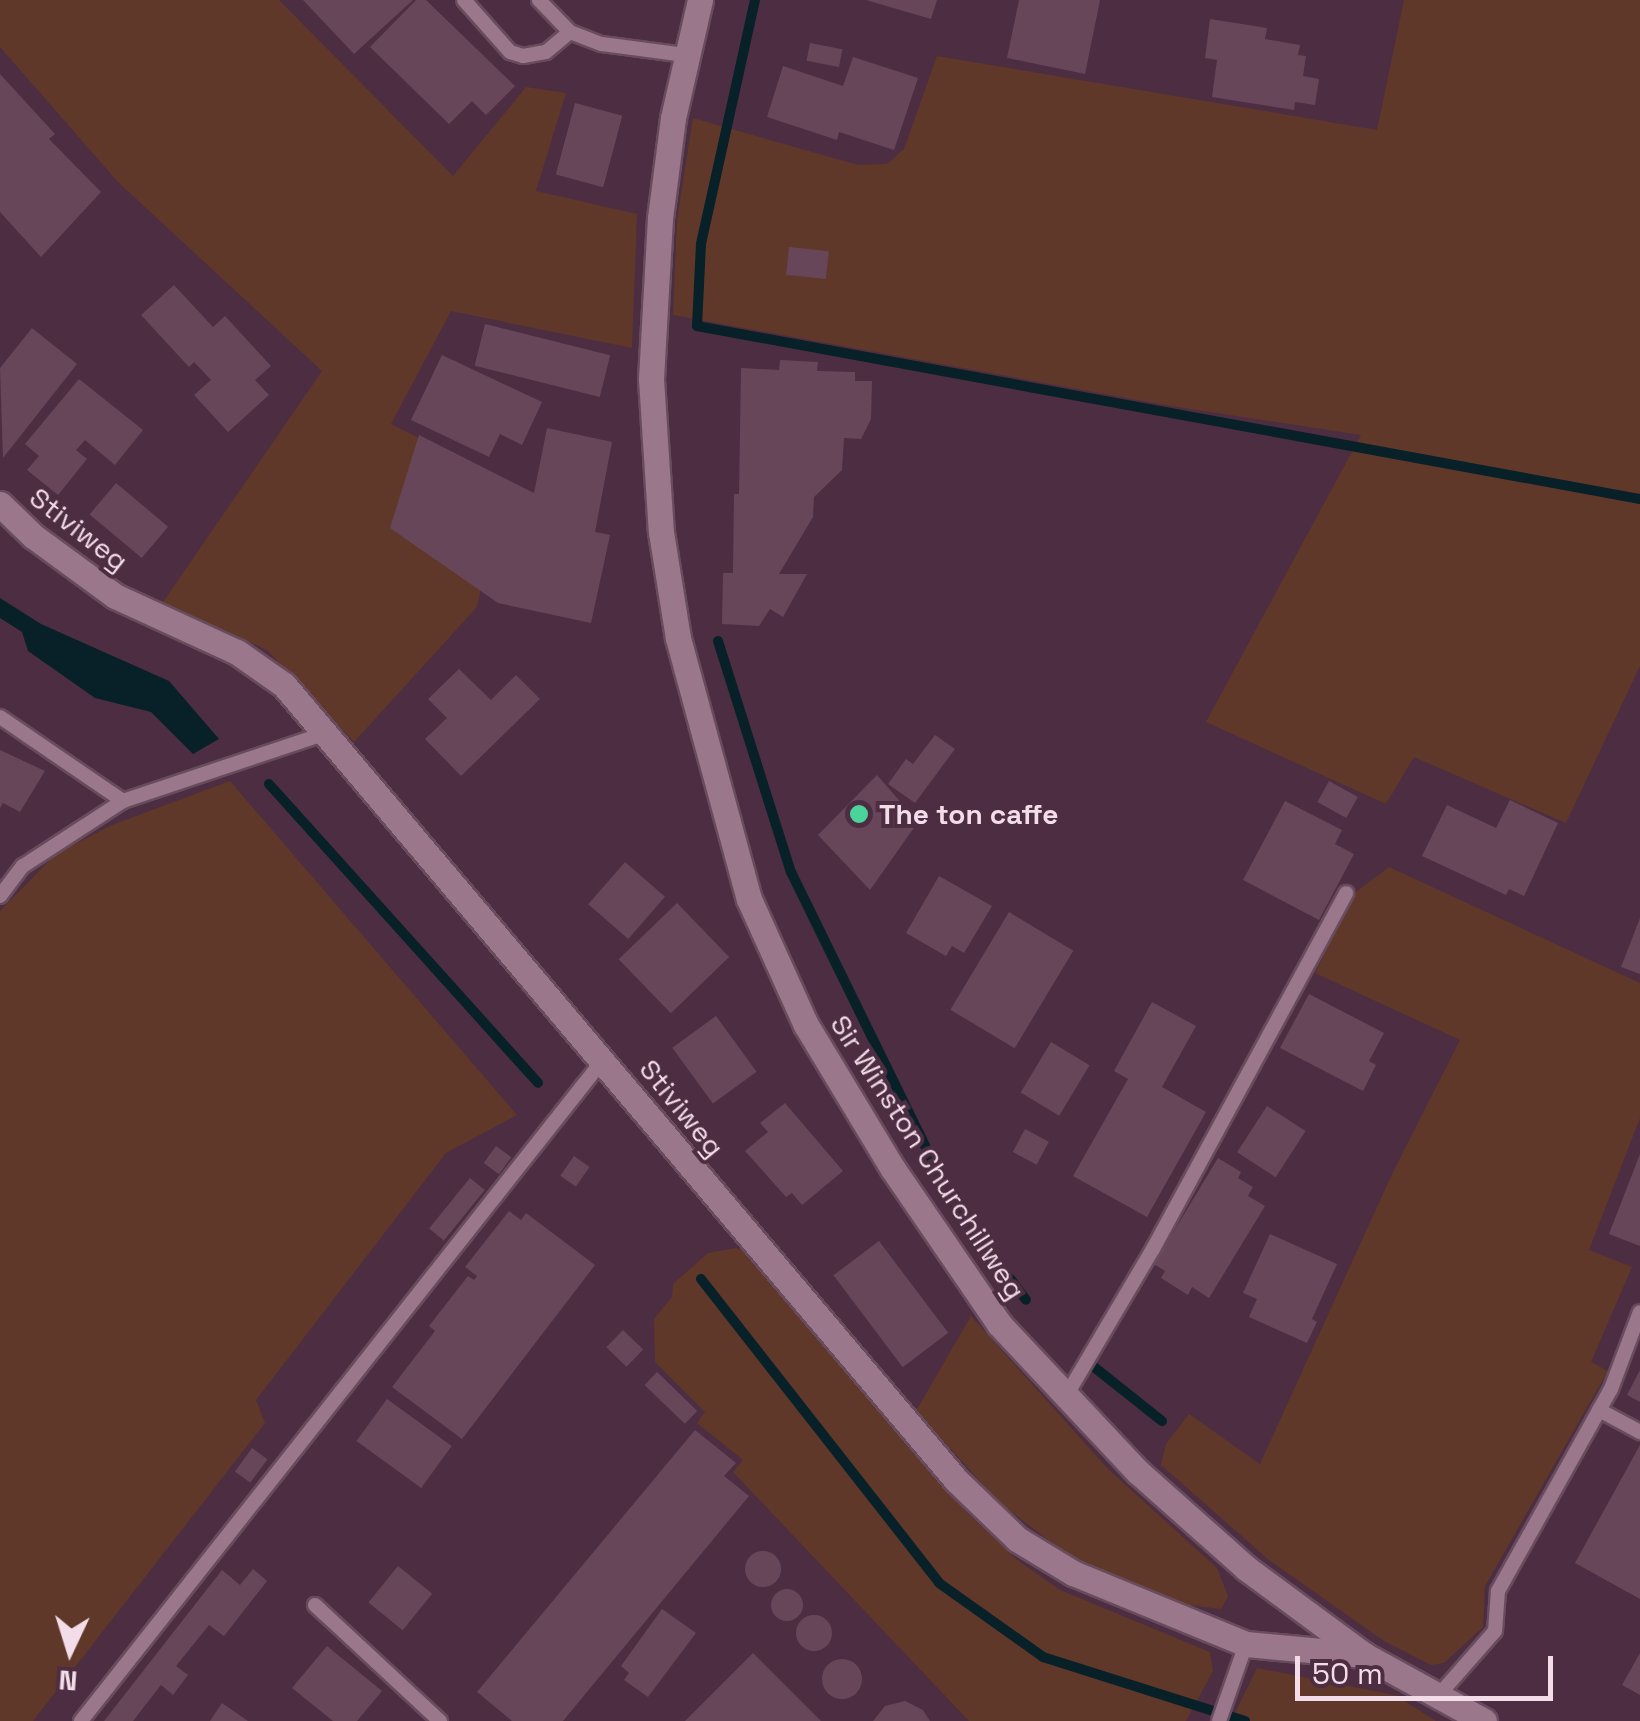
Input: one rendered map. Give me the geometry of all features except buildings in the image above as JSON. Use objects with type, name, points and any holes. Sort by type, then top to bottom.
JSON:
[{"type":"street","name":"Sir Winston Churchillweg","points":[[700,0],[686,55],[660,218],[652,395],[661,532],[678,638],[749,899],[806,1025],[893,1169],[999,1324],[1138,1472],[1246,1568],[1364,1656],[1484,1721]]},
{"type":"street","name":"Stiviweg","points":[[0,504],[32,536],[115,596],[237,652],[284,685],[956,1480],[1017,1539],[1074,1573],[1246,1644],[1364,1656]]},
{"type":"lane","points":[[464,0],[510,52],[522,56],[546,52],[570,32]]},
{"type":"lane","points":[[539,0],[570,32],[602,44],[686,55]]},
{"type":"lane","points":[[0,717],[122,801]]},
{"type":"lane","points":[[0,896],[23,866],[122,801],[322,734]]},
{"type":"lane","points":[[1066,1396],[1153,1249],[1346,892]]},
{"type":"lane","points":[[80,1721],[604,1060]]},
{"type":"lane","points":[[1438,1696],[1495,1632],[1498,1591],[1599,1410],[1640,1312]]},
{"type":"lane","points":[[1599,1410],[1640,1432]]},
{"type":"lane","points":[[315,1606],[440,1721]]},
{"type":"lane","points":[[1219,1721],[1236,1682],[1246,1644]]},
{"type":"shaded area","points":[[0,0],[279,0],[453,176],[526,87],[566,93],[536,191],[637,214],[632,348],[451,311],[391,424],[504,480],[477,607],[354,742],[267,650],[163,602],[322,371],[118,182],[0,47]]},
{"type":"shaded area","points":[[1404,0],[1640,0],[1640,666],[1566,823],[1414,757],[1386,804],[1206,722],[1361,435],[1165,405],[673,315],[677,220],[693,118],[858,165],[887,164],[904,149],[937,56],[1377,130]]},
{"type":"shaded area","points":[[230,781],[517,1115],[446,1153],[256,1400],[265,1423],[33,1721],[0,1721],[0,911],[56,854],[112,825]]},
{"type":"shaded area","points":[[1389,867],[1640,983],[1640,1118],[1589,1250],[1632,1267],[1591,1362],[1608,1371],[1485,1586],[1483,1627],[1444,1663],[1431,1665],[1384,1641],[1269,1560],[1161,1465],[1166,1444],[1189,1414],[1260,1464],[1393,1172],[1460,1040],[1315,973],[1356,892]]},
{"type":"shaded area","points":[[736,1248],[746,1252],[966,1512],[1016,1559],[1060,1590],[1210,1652],[1213,1671],[1186,1721],[969,1721],[733,1472],[743,1460],[697,1423],[705,1412],[655,1362],[654,1319],[672,1297],[673,1284],[708,1253]]},
{"type":"shaded area","points":[[971,1316],[1108,1469],[1217,1568],[1228,1596],[1221,1609],[1181,1604],[1068,1555],[1000,1503],[916,1411]]},
{"type":"shaded area","points":[[1257,1668],[1395,1695],[1436,1721],[1231,1721]]},
{"type":"water","points":[[0,598],[41,624],[169,681],[219,739],[193,754],[151,712],[95,698],[28,651],[22,632],[0,618]]},
{"type":"waterway","points":[[755,0],[701,244],[697,326],[1640,499]]},
{"type":"waterway","points":[[718,641],[791,872],[953,1202],[1026,1300]]},
{"type":"waterway","points":[[269,784],[538,1083]]},
{"type":"waterway","points":[[701,1279],[939,1583],[1043,1657],[1245,1721]]},
{"type":"waterway","points":[[1094,1367],[1162,1421]]},
{"type":"place","name":"The ton caffe","points":[[859,814]]}]
